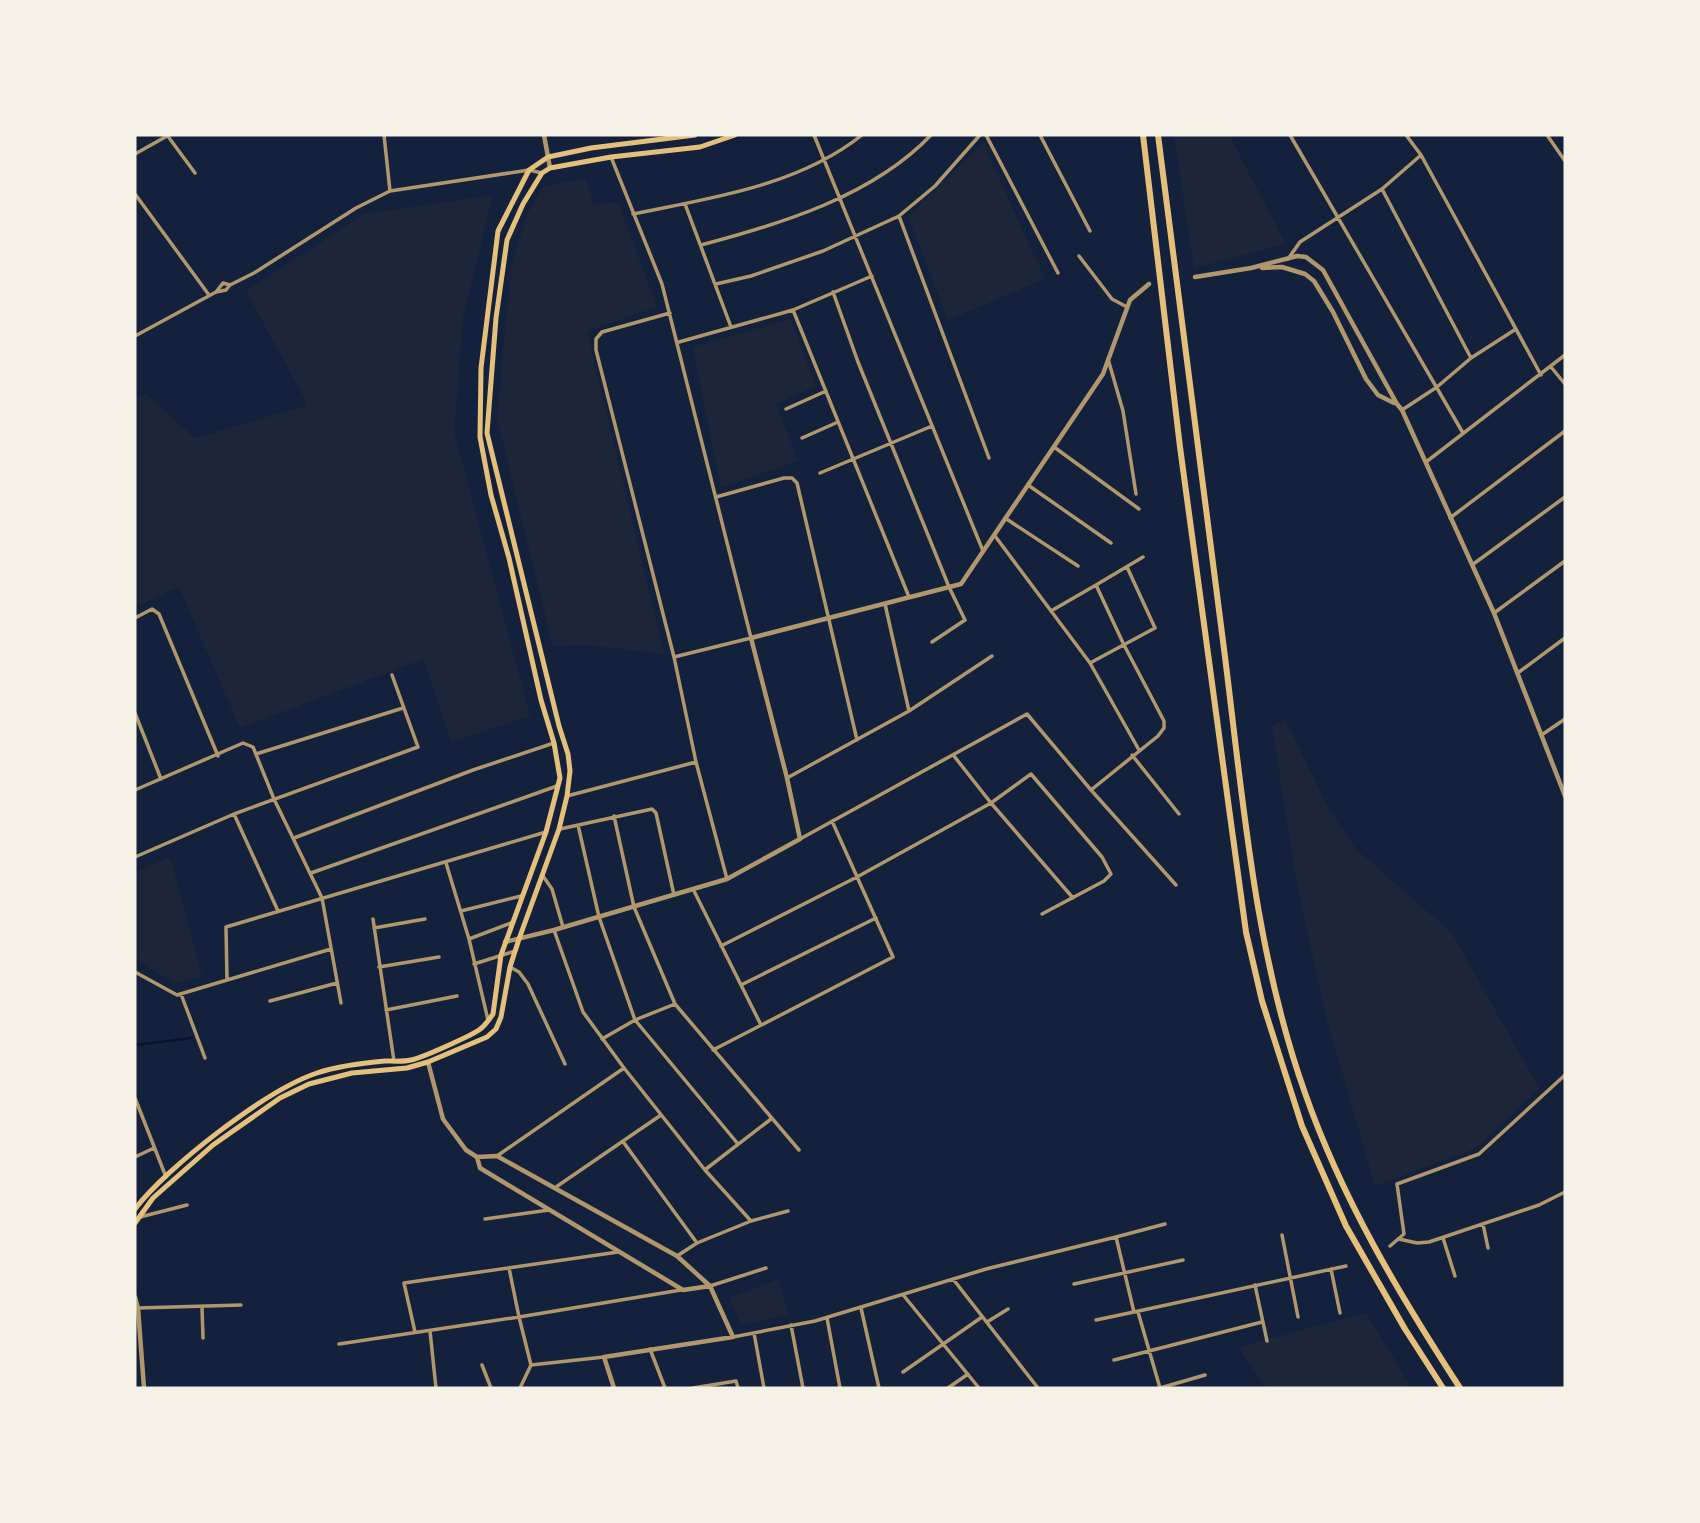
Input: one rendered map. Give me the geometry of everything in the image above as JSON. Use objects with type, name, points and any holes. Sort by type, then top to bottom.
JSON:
[{"type":"highway","points":[[1143,135],[1246,932],[1262,1001],[1290,1094],[1341,1214],[1369,1268],[1443,1388]]},
{"type":"highway","points":[[1158,135],[1245,816],[1261,929],[1276,1000],[1315,1121],[1359,1219],[1417,1322],[1460,1388]]},
{"type":"main road","points":[[135,1209],[166,1177],[239,1118],[280,1091],[305,1078],[341,1067],[411,1060],[478,1031],[493,1014],[505,942],[546,831],[559,785],[559,761],[541,700],[509,558],[491,495],[480,438],[481,368],[498,231],[529,170],[548,157],[590,148],[695,135]]},
{"type":"main road","points":[[136,1220],[153,1198],[213,1145],[280,1098],[309,1084],[352,1073],[407,1068],[428,1062],[487,1037],[496,1029],[515,951],[558,831],[570,771],[568,754],[487,433],[496,318],[508,240],[523,204],[542,173],[550,167],[700,148],[735,135]]},
{"type":"main road","points":[[546,831],[558,831]]},
{"type":"street","points":[[135,155],[168,135],[195,173]]},
{"type":"street","points":[[384,135],[390,191]]},
{"type":"street","points":[[544,135],[550,167]]},
{"type":"street","points":[[814,135],[983,551]]},
{"type":"street","points":[[633,214],[746,191],[823,159],[862,135]]},
{"type":"street","points":[[701,245],[736,236],[839,197],[900,164],[931,135]]},
{"type":"street","points":[[716,285],[823,250],[899,216],[935,186],[980,135]]},
{"type":"street","points":[[986,135],[1058,273]]},
{"type":"street","points":[[1040,135],[1090,231]]},
{"type":"street","points":[[1291,135],[1464,433]]},
{"type":"street","points":[[1406,135],[1421,155],[1541,375]]},
{"type":"street","points":[[1547,135],[1565,161]]},
{"type":"street","points":[[1288,259],[1300,242],[1382,189],[1421,155]]},
{"type":"street","points":[[611,158],[662,284],[787,778],[800,839]]},
{"type":"street","points":[[135,335],[209,295],[226,290],[356,208],[390,191],[529,170],[542,173]]},
{"type":"street","points":[[1382,189],[1471,358]]},
{"type":"street","points":[[135,194],[209,295]]},
{"type":"street","points":[[685,204],[732,327]]},
{"type":"street","points":[[899,216],[989,458]]},
{"type":"street","points":[[1079,256],[1112,299],[1127,307]]},
{"type":"street","points":[[1195,277],[1306,257],[1315,261],[1323,270],[1402,410],[1519,673],[1565,796]]},
{"type":"street","points":[[1251,268],[1282,267],[1305,274],[1314,281],[1333,312],[1366,379],[1378,395],[1397,404]]},
{"type":"street","points":[[678,343],[793,310],[872,276]]},
{"type":"street","points":[[674,657],[961,584],[1103,374],[1127,307],[1138,292],[1149,284]]},
{"type":"street","points":[[833,292],[891,444],[965,620],[932,642]]},
{"type":"street","points":[[793,310],[909,597]]},
{"type":"street","points":[[670,313],[602,332],[596,339],[596,350],[727,879]]},
{"type":"street","points":[[1402,410],[1437,387],[1471,358],[1516,329]]},
{"type":"street","points":[[1424,463],[1565,355]]},
{"type":"street","points":[[1108,359],[1123,411],[1136,494]]},
{"type":"street","points":[[1551,367],[1565,384]]},
{"type":"street","points":[[786,410],[826,391]]},
{"type":"street","points":[[802,438],[838,422]]},
{"type":"street","points":[[820,473],[932,426]]},
{"type":"street","points":[[1450,518],[1565,431]]},
{"type":"street","points":[[1054,447],[1139,509]]},
{"type":"street","points":[[716,497],[784,478],[792,478],[797,484],[857,740]]},
{"type":"street","points":[[1028,485],[1111,543]]},
{"type":"street","points":[[1472,565],[1565,496]]},
{"type":"street","points":[[1006,518],[1078,566]]},
{"type":"street","points":[[995,536],[1090,663],[1139,750]]},
{"type":"street","points":[[1051,611],[1143,556]]},
{"type":"street","points":[[1494,614],[1565,561]]},
{"type":"street","points":[[1090,663],[1155,628],[1127,567]]},
{"type":"street","points":[[1091,790],[1158,736],[1165,725],[1096,586]]},
{"type":"street","points":[[885,604],[909,711]]},
{"type":"street","points":[[135,618],[152,609],[159,614],[218,756]]},
{"type":"street","points":[[1519,673],[1565,638]]},
{"type":"street","points":[[787,778],[909,711],[992,656]]},
{"type":"street","points":[[135,857],[234,814],[418,747],[392,675]]},
{"type":"street","points":[[256,754],[403,708]]},
{"type":"street","points":[[135,713],[160,779]]},
{"type":"street","points":[[505,942],[727,879],[1027,714],[1176,885]]},
{"type":"street","points":[[1543,734],[1565,719]]},
{"type":"street","points":[[135,790],[243,743],[253,747],[274,799],[322,898],[341,1003]]},
{"type":"street","points":[[294,838],[473,770],[554,743]]},
{"type":"street","points":[[1132,755],[1179,814]]},
{"type":"street","points":[[954,756],[1073,898]]},
{"type":"street","points":[[567,796],[696,762]]},
{"type":"street","points":[[721,946],[857,877],[991,803],[1031,774],[1102,857],[1111,874],[1104,881],[1042,914]]},
{"type":"street","points":[[311,873],[559,785]]},
{"type":"street","points":[[558,831],[652,809],[656,813],[674,895]]},
{"type":"street","points":[[234,814],[278,911]]},
{"type":"street","points":[[614,817],[634,907],[675,1003],[799,1150]]},
{"type":"street","points":[[713,1050],[893,957],[832,821]]},
{"type":"street","points":[[578,825],[599,917],[635,1020],[738,1144]]},
{"type":"street","points":[[227,980],[226,927],[546,831]]},
{"type":"street","points":[[446,863],[469,939],[488,1022]]},
{"type":"street","points":[[541,875],[552,889],[564,927]]},
{"type":"street","points":[[693,889],[761,1025]]},
{"type":"street","points":[[461,911],[521,896]]},
{"type":"street","points":[[741,985],[876,918]]},
{"type":"street","points":[[373,919],[394,1061]]},
{"type":"street","points":[[374,928],[425,919]]},
{"type":"street","points":[[469,939],[511,923]]},
{"type":"street","points":[[554,930],[583,1012],[705,1170],[751,1221]]},
{"type":"street","points":[[135,972],[177,995],[331,949]]},
{"type":"street","points":[[474,964],[515,951]]},
{"type":"street","points":[[379,967],[439,957]]},
{"type":"street","points":[[510,967],[519,972],[527,984],[565,1064]]},
{"type":"street","points":[[270,1001],[337,983]]},
{"type":"street","points":[[181,994],[205,1058]]},
{"type":"street","points":[[386,1010],[457,996]]},
{"type":"street","points":[[602,1039],[635,1020],[675,1003]]},
{"type":"street","points":[[426,1054],[443,1119],[466,1150],[477,1157],[497,1156],[677,1256],[710,1286],[733,1337]]},
{"type":"street","points":[[497,1156],[624,1068]]},
{"type":"street","points":[[1390,1246],[1404,1234],[1397,1184],[1479,1154],[1565,1075]]},
{"type":"street","points":[[135,1098],[166,1177]]},
{"type":"street","points":[[556,1187],[624,1143],[661,1115]]},
{"type":"street","points":[[705,1170],[771,1119]]},
{"type":"street","points":[[624,1143],[697,1243]]},
{"type":"street","points":[[135,1157],[154,1148]]},
{"type":"street","points":[[477,1157],[480,1168],[504,1184],[683,1290]]},
{"type":"street","points":[[1399,1239],[1417,1243],[1443,1237],[1539,1205],[1565,1192]]},
{"type":"street","points":[[136,1220],[187,1205]]},
{"type":"street","points":[[485,1219],[551,1210]]},
{"type":"street","points":[[677,1256],[697,1243],[751,1221],[788,1211]]},
{"type":"street","points":[[531,1364],[604,1357],[791,1325],[904,1296],[1034,1255],[1165,1224]]},
{"type":"street","points":[[1483,1224],[1488,1248]]},
{"type":"street","points":[[1282,1235],[1298,1317]]},
{"type":"street","points":[[1116,1237],[1160,1388],[1205,1375]]},
{"type":"street","points":[[1443,1237],[1455,1276]]},
{"type":"street","points":[[415,1332],[404,1283],[620,1252]]},
{"type":"street","points":[[1074,1284],[1184,1260]]},
{"type":"street","points":[[1096,1320],[1346,1266]]},
{"type":"street","points":[[509,1268],[531,1364],[520,1388]]},
{"type":"street","points":[[339,1343],[710,1286],[766,1268]]},
{"type":"street","points":[[1331,1269],[1340,1313]]},
{"type":"street","points":[[953,1279],[1038,1388]]},
{"type":"street","points":[[1255,1285],[1267,1341]]},
{"type":"street","points":[[904,1296],[979,1388]]},
{"type":"street","points":[[135,1297],[145,1388]]},
{"type":"street","points":[[138,1308],[241,1305]]},
{"type":"street","points":[[202,1307],[203,1338]]},
{"type":"street","points":[[860,1308],[879,1388]]},
{"type":"street","points":[[987,1322],[1008,1309]]},
{"type":"street","points":[[827,1317],[840,1388]]},
{"type":"street","points":[[902,1371],[982,1317]]},
{"type":"street","points":[[1114,1360],[1262,1322]]},
{"type":"street","points":[[791,1325],[803,1388]]},
{"type":"street","points":[[430,1330],[436,1388]]},
{"type":"street","points":[[754,1333],[764,1388]]},
{"type":"street","points":[[650,1349],[665,1388]]},
{"type":"street","points":[[604,1357],[614,1388]]},
{"type":"street","points":[[482,1365],[491,1388]]},
{"type":"street","points":[[948,1388],[968,1374]]},
{"type":"street","points":[[693,1388],[736,1381],[738,1388]]},
{"type":"shaded area","points":[[1174,135],[1229,135],[1286,244],[1194,268]]},
{"type":"shaded area","points":[[983,143],[1045,279],[948,320],[908,216]]},
{"type":"shaded area","points":[[586,178],[594,205],[618,202],[657,307],[587,331],[664,654],[587,645],[553,646],[497,419],[511,268],[528,212],[543,187]]},
{"type":"shaded area","points":[[493,195],[463,317],[454,432],[530,716],[451,742],[424,659],[240,728],[179,587],[135,607],[135,398],[146,394],[195,438],[308,405],[246,291],[364,214]]},
{"type":"shaded area","points":[[790,319],[816,386],[776,404],[798,461],[721,487],[693,347]]},
{"type":"shaded area","points":[[1285,719],[1329,809],[1356,849],[1452,933],[1539,1088],[1476,1148],[1375,1186],[1325,1013],[1296,878],[1272,726]]},
{"type":"shaded area","points":[[170,857],[202,976],[174,983],[139,961],[135,953],[135,872]]},
{"type":"shaded area","points":[[778,1279],[789,1314],[741,1325],[729,1298]]},
{"type":"shaded area","points":[[1366,1313],[1412,1388],[1266,1388],[1238,1347]]},
{"type":"waterway","points":[[135,1045],[192,1038]]}]
